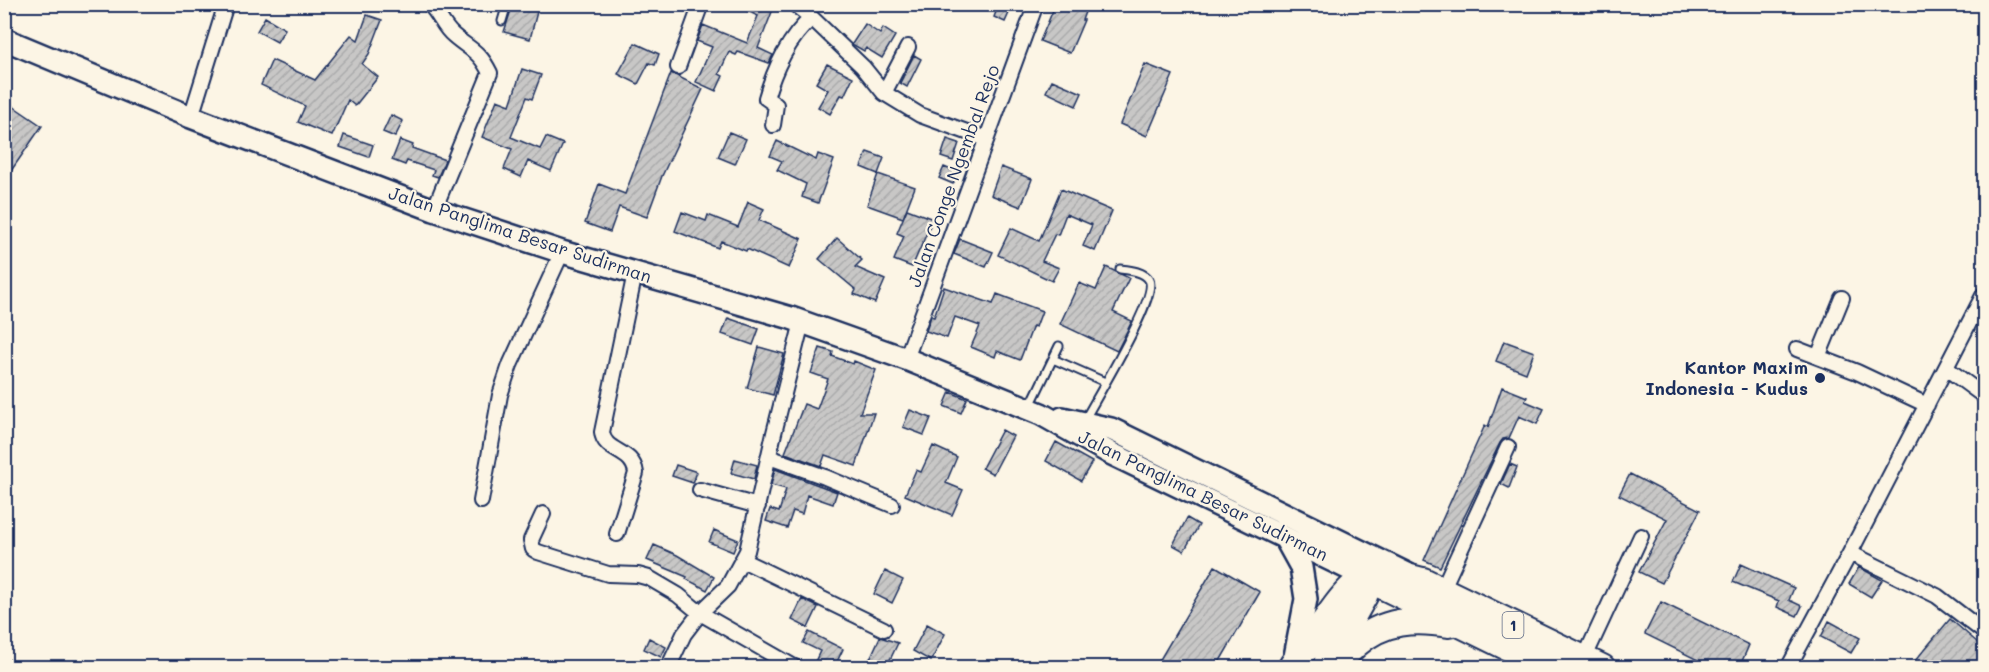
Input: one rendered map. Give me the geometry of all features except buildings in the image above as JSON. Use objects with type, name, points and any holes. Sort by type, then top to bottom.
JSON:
[{"type":"highway","points":[[1293,665],[1334,609],[1366,577],[1391,574],[1432,586]]},
{"type":"highway","points":[[1325,668],[1329,657],[1365,596],[1366,577]]},
{"type":"highway","name":"1","points":[[1366,577],[1551,668]]},
{"type":"highway","name":"1","points":[[1432,586],[1593,663]]},
{"type":"highway","name":"1","points":[[1333,668],[1356,643],[1390,623],[1433,622],[1473,629]]},
{"type":"main road","name":"Jalan Panglima Besar Sudirman","points":[[4,39],[191,117],[434,210],[562,252],[802,322],[906,359],[1035,411],[1110,453],[1366,577]]},
{"type":"main road","name":"Jalan Panglima Besar Sudirman","points":[[1035,411],[1111,429],[1326,534]]},
{"type":"main road","points":[[1326,534],[1348,552],[1366,577]]},
{"type":"main road","points":[[1326,534],[1432,586]]},
{"type":"main road","points":[[1286,538],[1301,567],[1306,599],[1293,665]]},
{"type":"street","points":[[191,117],[226,4]]},
{"type":"street","points":[[429,4],[452,34],[484,60],[490,73],[434,210]]},
{"type":"street","points":[[678,67],[701,4]]},
{"type":"street","name":"Jalan Conge Ngembal Rejo","points":[[906,359],[1036,4]]},
{"type":"street","points":[[797,6],[862,67],[884,93],[921,115],[986,139]]},
{"type":"street","points":[[773,125],[776,105],[766,99],[773,77],[795,37],[812,18]]},
{"type":"street","points":[[884,93],[908,47]]},
{"type":"street","points":[[482,501],[500,395],[510,365],[562,252]]},
{"type":"street","points":[[617,534],[636,473],[635,466],[630,458],[607,444],[602,438],[602,432],[635,273]]},
{"type":"street","points":[[1788,668],[1984,294]]},
{"type":"street","points":[[1818,357],[1842,298]]},
{"type":"street","points":[[668,668],[684,634],[700,613],[728,586],[747,551],[802,322]]},
{"type":"street","points":[[1797,349],[1857,372],[1927,405]]},
{"type":"street","points":[[1946,368],[1984,396]]},
{"type":"street","points":[[1432,586],[1508,447]]},
{"type":"street","points":[[769,457],[825,477],[891,505]]},
{"type":"street","points":[[700,490],[758,506]]},
{"type":"street","points":[[543,514],[531,540],[531,545],[538,552],[608,574],[643,576],[678,595],[700,613],[796,668]]},
{"type":"street","points":[[1593,663],[1641,536]]},
{"type":"street","points":[[1850,553],[1937,596],[1984,632]]},
{"type":"street","points":[[742,561],[884,629]]},
{"type":"lane","points":[[4,12],[7,4]]},
{"type":"lane","points":[[502,21],[507,4]]},
{"type":"lane","points":[[1083,423],[1148,302],[1151,288],[1149,279],[1140,272],[1120,269]]},
{"type":"lane","points":[[1035,411],[1059,346]]},
{"type":"lane","points":[[1053,359],[1105,382]]},
{"type":"place","name":"Kantor Maxim Indonesia - Kudus","points":[[1820,378]]}]
